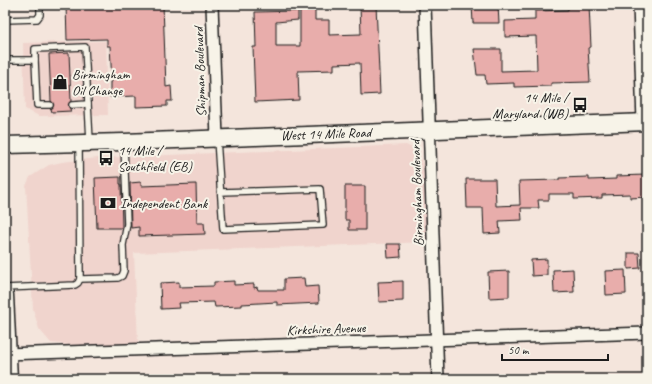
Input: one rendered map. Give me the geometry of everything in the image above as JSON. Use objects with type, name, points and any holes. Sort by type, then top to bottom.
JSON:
[{"type":"main road","name":"West 14 Mile Road","points":[[5,145],[124,142],[645,122]]},
{"type":"main road","points":[[5,295],[6,354],[9,379]]},
{"type":"street","name":"Shipman Boulevard","points":[[212,5],[218,138]]},
{"type":"street","name":"Birmingham Boulevard","points":[[425,5],[438,379]]},
{"type":"street","points":[[639,5],[645,122]]},
{"type":"street","name":"Kirkshire Avenue","points":[[6,354],[647,333]]},
{"type":"lane","points":[[5,20],[37,19],[40,15],[40,5]]},
{"type":"lane","points":[[5,288],[75,285],[80,279],[85,143],[88,104],[85,47],[35,49],[36,105],[50,105]]},
{"type":"lane","points":[[5,60],[35,60]]},
{"type":"lane","points":[[72,104],[88,104]]},
{"type":"lane","points":[[218,138],[223,229],[323,225],[320,189],[221,192]]},
{"type":"lane","points":[[80,279],[118,278],[122,276],[124,271],[123,245],[127,224],[124,142]]},
{"type":"shaded area","points":[[106,41],[108,115],[39,116],[25,109],[23,43]]},
{"type":"shaded area","points":[[406,145],[417,150],[423,164],[428,242],[134,253],[138,343],[78,346],[51,343],[39,329],[33,309],[26,186],[30,177],[49,165],[98,158]]},
{"type":"building","points":[[66,5],[163,5],[166,87],[171,86],[172,101],[167,101],[167,106],[136,107],[136,96],[110,97],[110,82],[112,82],[110,46],[107,46],[107,39],[67,40]]},
{"type":"building","points":[[300,5],[315,5],[315,20],[329,20],[329,35],[361,34],[360,5],[376,5],[380,94],[361,95],[360,63],[334,64],[334,70],[298,71],[299,100],[255,102],[253,47],[256,47],[255,12],[298,11],[298,20],[276,22],[276,46],[300,46]]},
{"type":"building","points":[[472,5],[498,6],[499,23],[473,23]]},
{"type":"building","points":[[568,5],[589,5],[591,47],[588,48],[590,82],[551,83],[551,86],[514,87],[514,83],[486,84],[485,75],[477,75],[474,49],[501,49],[501,71],[537,70],[536,36],[505,37],[505,21],[535,20],[535,11],[568,10]]},
{"type":"building","name":"Birmingham Oil Change","points":[[69,53],[71,101],[68,105],[71,111],[52,112],[51,109],[54,105],[51,101],[49,54]]},
{"type":"building","points":[[645,175],[645,179],[647,178],[647,197],[630,198],[630,194],[602,195],[602,198],[574,199],[574,194],[549,194],[549,200],[538,200],[539,208],[521,208],[522,220],[499,221],[500,233],[484,234],[483,208],[467,208],[466,179],[495,179],[496,206],[520,205],[519,181],[559,180],[559,178],[589,177],[589,180],[616,179],[616,176]]},
{"type":"building","name":"Independent Bank","points":[[120,177],[122,228],[97,228],[95,178]]},
{"type":"building","points":[[141,182],[141,186],[196,184],[197,223],[204,223],[205,234],[139,236],[139,227],[131,228],[130,183]]},
{"type":"building","points":[[345,186],[365,186],[365,230],[349,230],[349,220],[345,220]]},
{"type":"building","points":[[387,244],[400,244],[401,257],[388,258]]},
{"type":"building","points":[[628,253],[639,253],[640,268],[628,269]]},
{"type":"building","points":[[547,259],[547,275],[532,276],[531,260]]},
{"type":"building","points":[[573,269],[574,292],[554,293],[553,270]]},
{"type":"building","points":[[625,270],[626,294],[606,295],[605,271]]},
{"type":"building","points":[[509,271],[509,297],[489,298],[488,272]]},
{"type":"building","points":[[304,278],[305,287],[318,286],[319,303],[277,305],[277,302],[215,307],[214,302],[179,303],[180,308],[161,309],[160,283],[179,282],[179,287],[214,286],[214,282],[234,281],[234,285],[254,284],[254,288],[257,287],[258,290],[284,290],[284,279]]},
{"type":"building","points":[[403,281],[403,301],[379,302],[378,282]]},
{"type":"place","name":"Birmingham Oil Change","points":[[60,82]]},
{"type":"place","name":"14 Mile / Maryland (WB)","points":[[580,105]]},
{"type":"place","name":"14 Mile / Southfield (EB)","points":[[106,158]]},
{"type":"place","name":"Independent Bank","points":[[108,203]]}]
